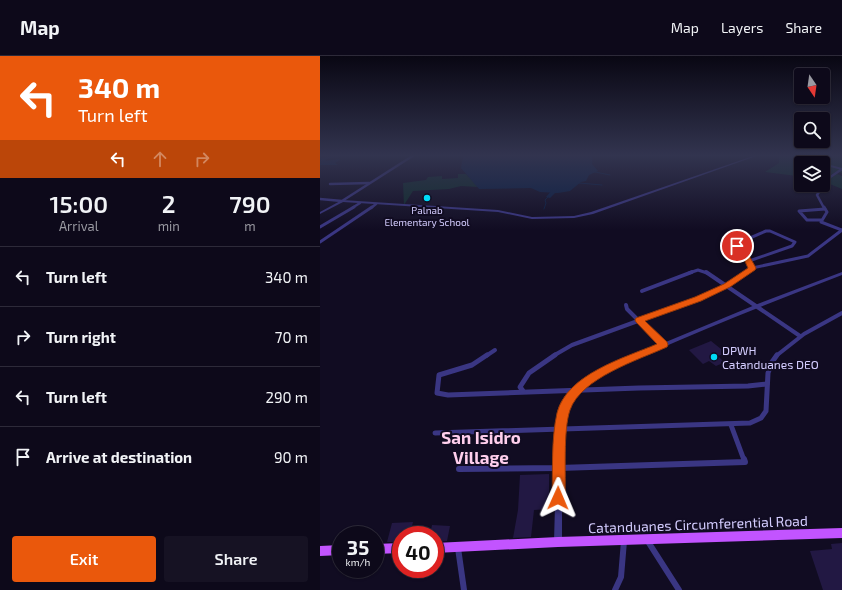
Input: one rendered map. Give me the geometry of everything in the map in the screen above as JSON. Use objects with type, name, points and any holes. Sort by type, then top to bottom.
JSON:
[{"type":"main road","name":"Catanduanes Circumferential Road","points":[[444,548],[558,542],[842,533]]},
{"type":"main road","points":[[320,551],[332,550]]},
{"type":"street","points":[[320,213],[342,201],[374,180]]},
{"type":"street","points":[[320,199],[476,210],[532,218],[574,217],[592,213],[687,180]]},
{"type":"street","points":[[330,184],[370,183]]},
{"type":"street","points":[[819,192],[817,195],[827,212],[821,220]]},
{"type":"street","points":[[320,227],[360,203]]},
{"type":"street","points":[[320,242],[376,204]]},
{"type":"street","points":[[825,209],[800,211],[807,220],[821,220],[821,222],[842,230]]},
{"type":"street","points":[[320,223],[326,224]]},
{"type":"street","points":[[523,391],[520,387],[529,373],[546,360],[572,345],[698,299],[727,286],[752,268],[808,256],[842,230]]},
{"type":"street","points":[[748,261],[786,249],[792,246],[795,242],[770,231],[762,232],[736,244],[745,254],[748,261],[752,268]]},
{"type":"street","points":[[642,291],[698,270],[708,272],[800,336]]},
{"type":"street","points":[[558,542],[559,468],[563,412],[566,404],[581,385],[600,374],[663,345],[842,273]]},
{"type":"street","points":[[626,306],[627,309],[663,345]]},
{"type":"street","points":[[435,433],[731,425],[750,423],[756,421],[765,414],[767,384],[772,362],[776,356],[800,336],[842,313]]},
{"type":"street","points":[[495,350],[472,365],[439,374],[437,393],[448,395],[523,391],[575,391],[748,386],[767,384]]},
{"type":"street","points":[[459,469],[559,468],[746,462],[731,425]]},
{"type":"street","points":[[647,540],[679,590]]},
{"type":"street","points":[[615,590],[621,577],[624,541]]},
{"type":"street","points":[[458,548],[464,590]]},
{"type":"green space","points":[[426,180],[471,180],[478,187],[461,186],[449,189],[413,191],[404,205],[403,183]]},
{"type":"green space","points":[[830,180],[842,180],[842,189],[830,184]]},
{"type":"water","points":[[471,180],[587,180],[581,182],[570,191],[558,193],[540,192],[531,188],[479,189]]},
{"type":"building","name":"DPWH Catanduanes DEO","points":[[711,341],[726,353],[718,356],[723,363],[716,366],[709,361],[703,364],[689,350]]},
{"type":"building","points":[[549,474],[549,509],[534,510],[531,537],[513,538],[518,510],[520,475]]},
{"type":"building","points":[[413,522],[412,526],[392,526],[392,542],[387,542],[392,523]]},
{"type":"building","points":[[432,525],[450,526],[447,541],[444,541],[444,526]]},
{"type":"building","points":[[842,543],[842,590],[823,590],[810,551],[832,549],[831,544]]},
{"type":"waterway","points":[[579,183],[602,185]]},
{"type":"waterway","points":[[548,197],[553,192],[561,190]]},
{"type":"waterway","points":[[544,209],[546,203],[545,200],[548,197]]},
{"type":"place","name":"Palnab Elementary School","points":[[427,198]]},
{"type":"place","name":"DPWH Catanduanes DEO","points":[[714,357]]},
{"type":"district","name":"San Isidro Village","points":[[481,447]]},
{"type":"route","points":[[558,498],[563,412],[566,404],[575,391],[589,379],[663,345],[639,320],[698,299],[727,286],[752,268],[745,254],[737,246]]}]
